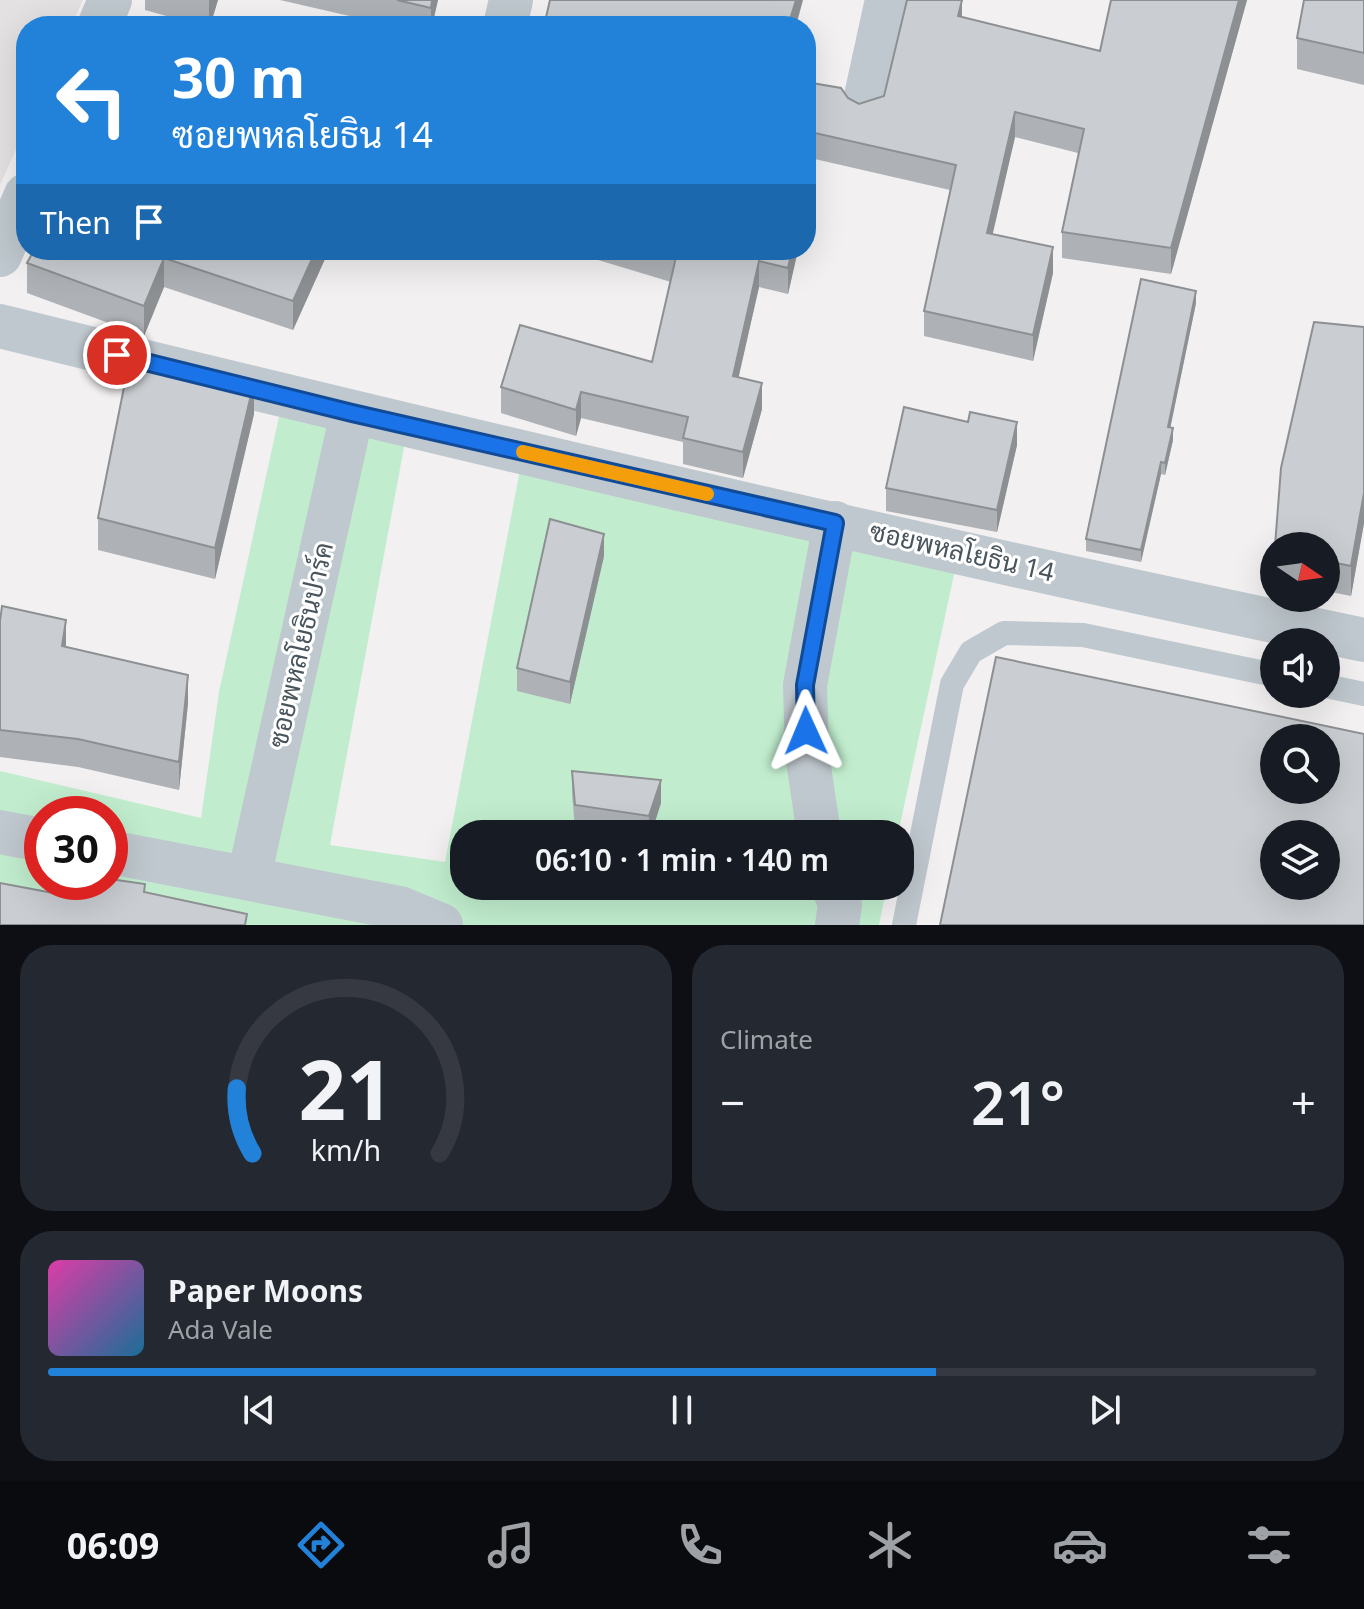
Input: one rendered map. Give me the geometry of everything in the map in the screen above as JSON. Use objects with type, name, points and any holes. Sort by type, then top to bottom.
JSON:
[{"type":"street","points":[[864,105],[887,0]]},
{"type":"street","points":[[0,255],[16,218]]},
{"type":"street","name":"ซอยพหลโยธิน 14","points":[[0,326],[352,413],[1364,640]]},
{"type":"street","name":"ซอยพหลโยธินปาร์ค","points":[[249,877],[352,413]]},
{"type":"street","points":[[817,820],[807,754],[805,685],[835,523]]},
{"type":"street","points":[[0,832],[24,837]]},
{"type":"street","points":[[128,855],[400,908],[441,925]]},
{"type":"street","points":[[837,925],[838,900]]},
{"type":"lane","points":[[904,925],[952,684],[971,652],[1004,633],[1083,635],[1260,672]]},
{"type":"lane","points":[[1340,689],[1364,694]]},
{"type":"shaded area","points":[[0,0],[83,0],[76,16],[16,16],[16,149],[0,185]]},
{"type":"green space","points":[[280,412],[405,442],[330,845],[445,862],[450,836],[450,900],[884,900],[879,925],[77,925],[0,910],[0,771],[107,796],[24,796],[24,900],[128,900],[128,801],[201,818],[219,692]]},
{"type":"green space","points":[[520,470],[955,570],[901,820],[453,820]]},
{"type":"building","points":[[397,0],[432,0],[431,8]]},
{"type":"building","points":[[550,0],[796,0],[791,16],[546,16]]},
{"type":"building","points":[[907,0],[962,0],[958,16],[1100,51],[1111,0],[1239,0],[1171,248],[1062,232],[1084,129],[1015,112],[987,233],[1053,247],[1033,335],[924,311],[956,165],[816,133],[816,84],[841,88],[848,98],[859,104],[884,96]]},
{"type":"building","points":[[1304,0],[1364,0],[1364,53],[1297,38]]},
{"type":"building","points":[[29,260],[163,260],[144,306],[27,263]]},
{"type":"building","points":[[170,260],[311,260],[293,301]]},
{"type":"building","points":[[675,260],[790,260],[788,268],[759,261],[733,376],[762,383],[743,452],[683,438],[688,417],[581,392],[576,410],[501,387],[520,325],[652,362]]},
{"type":"building","points":[[1141,279],[1196,291],[1168,427],[1173,428],[1165,463],[1161,462],[1141,550],[1086,539]]},
{"type":"building","points":[[1314,322],[1364,327],[1364,493],[1351,566],[1340,564],[1340,532],[1276,532],[1281,468]]},
{"type":"building","points":[[131,352],[254,382],[215,548],[98,518]]},
{"type":"building","points":[[904,407],[968,422],[970,412],[1017,422],[997,510],[886,488]]},
{"type":"building","points":[[550,519],[604,534],[570,682],[517,668]]},
{"type":"building","points":[[2,606],[66,620],[62,646],[188,675],[179,762],[78,739],[0,730]]},
{"type":"building","points":[[996,657],[1316,724],[1260,724],[1260,804],[1340,804],[1340,729],[1364,734],[1364,925],[940,925]]},
{"type":"building","points":[[572,771],[661,780],[649,816],[575,805]]},
{"type":"building","points":[[128,882],[145,884],[144,892],[247,914],[245,925],[0,925],[0,883],[24,888],[24,900],[128,900]]},
{"type":"slow traffic","points":[[523,452],[707,494]]},
{"type":"route","points":[[117,355],[352,413],[835,523],[805,685],[806,731]]}]
